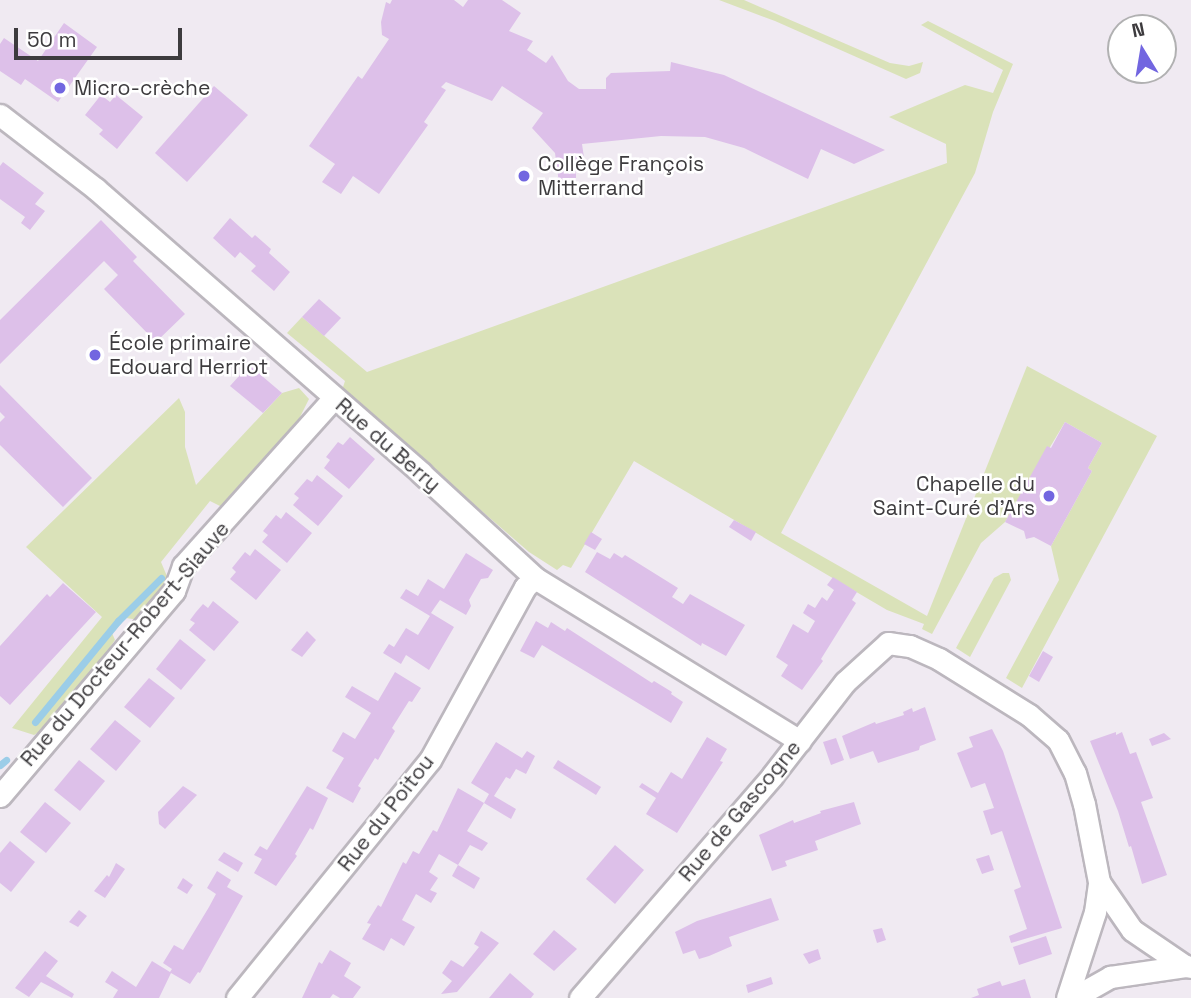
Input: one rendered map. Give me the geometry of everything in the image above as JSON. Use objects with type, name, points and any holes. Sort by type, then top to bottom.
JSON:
[{"type":"street","name":"Rue du Berry","points":[[0,115],[96,189],[535,578],[800,741]]},
{"type":"street","name":"Rue du Docteur-Robert-Siauve","points":[[0,796],[30,757],[174,591],[183,566],[334,398]]},
{"type":"street","name":"Rue du Poitou","points":[[237,998],[430,760],[525,587],[535,578]]},
{"type":"street","name":"Rue de Gascogne","points":[[580,998],[800,741],[845,682],[888,643],[910,646],[939,659],[1029,715],[1058,740],[1075,773],[1099,881]]},
{"type":"street","points":[[1099,881],[1132,930],[1188,966]]},
{"type":"street","points":[[1067,998],[1096,912],[1099,881]]},
{"type":"street","points":[[1073,998],[1110,977],[1188,966]]},
{"type":"green space","points":[[719,0],[744,0],[890,63],[909,66],[923,62],[920,73],[906,79],[775,21]]},
{"type":"green space","points":[[928,21],[1013,64],[993,112],[975,173],[781,533],[927,616],[1027,366],[1157,436],[1022,688],[1006,678],[1059,580],[1051,546],[1092,471],[1088,468],[1102,443],[1065,422],[1005,522],[981,543],[932,634],[922,629],[924,624],[887,610],[634,461],[571,568],[563,565],[557,570],[529,552],[342,390],[345,381],[287,333],[302,317],[367,372],[947,163],[946,144],[889,117],[965,85],[993,93],[1003,70],[921,25]]},
{"type":"green space","points":[[299,388],[309,399],[299,419],[226,509],[210,501],[161,562],[169,581],[163,592],[139,620],[126,618],[112,633],[115,640],[88,680],[51,725],[34,735],[12,728],[102,617],[26,547],[179,398],[185,412],[185,447],[196,485],[282,393]]},
{"type":"green space","points":[[1009,573],[1011,580],[970,657],[956,648],[994,578]]},
{"type":"building","points":[[392,0],[454,0],[463,7],[468,0],[502,0],[521,13],[509,31],[533,41],[527,50],[546,63],[552,55],[568,81],[579,89],[606,89],[606,78],[611,73],[670,71],[671,62],[724,75],[885,150],[854,164],[821,149],[808,179],[744,148],[705,137],[661,136],[582,144],[586,171],[576,172],[576,181],[559,183],[555,153],[532,128],[543,113],[502,86],[492,101],[446,82],[441,87],[446,90],[424,122],[428,125],[379,194],[353,176],[341,194],[322,182],[335,164],[309,146],[358,76],[362,79],[389,39],[382,35],[381,22],[386,2],[390,4]]},
{"type":"building","points":[[64,23],[97,47],[58,102],[25,79],[21,85],[0,71],[0,44],[4,38],[38,61]]},
{"type":"building","points":[[214,86],[248,115],[187,182],[155,153]]},
{"type":"building","points":[[101,95],[110,102],[116,95],[143,117],[117,149],[99,134],[103,130],[85,115]]},
{"type":"building","points":[[3,162],[44,193],[35,204],[45,211],[30,230],[21,223],[25,217],[0,199],[0,166]]},
{"type":"building","points":[[230,218],[252,238],[255,235],[271,249],[269,253],[290,272],[274,291],[251,271],[256,266],[240,252],[235,258],[213,238]]},
{"type":"building","points":[[101,220],[137,257],[133,261],[185,314],[156,342],[104,289],[118,275],[104,261],[0,364],[0,320]]},
{"type":"building","points":[[319,299],[341,318],[324,336],[302,317]]},
{"type":"building","points":[[249,365],[282,393],[263,413],[230,386]]},
{"type":"building","points":[[0,385],[92,478],[63,507],[0,445],[0,422],[5,417],[0,412]]},
{"type":"building","name":"Chapelle du Saint-Curé d'Ars","points":[[1065,422],[1102,443],[1088,468],[1092,471],[1051,546],[1034,537],[1026,539],[1024,531],[1005,522],[1047,446],[1051,448]]},
{"type":"building","points":[[350,437],[375,459],[349,489],[324,468],[330,460],[326,457],[338,442],[343,445]]},
{"type":"building","points":[[317,475],[343,496],[318,526],[293,505],[299,498],[294,494],[307,479],[312,482]]},
{"type":"building","points":[[286,512],[312,533],[287,563],[262,542],[268,535],[263,531],[276,515],[281,519]]},
{"type":"building","points":[[734,520],[756,532],[751,541],[729,527]]},
{"type":"building","points":[[591,532],[602,539],[595,550],[584,544]]},
{"type":"building","points":[[255,549],[281,570],[256,600],[230,579],[236,572],[232,568],[245,552],[250,556]]},
{"type":"building","points":[[597,552],[610,559],[614,553],[622,558],[625,555],[678,588],[672,597],[683,604],[690,594],[745,625],[726,656],[702,643],[701,646],[585,572]]},
{"type":"building","points":[[466,553],[493,570],[488,578],[481,579],[469,600],[471,606],[466,615],[440,600],[431,613],[454,627],[429,670],[406,655],[401,664],[383,653],[389,644],[394,647],[406,628],[418,635],[430,616],[400,598],[406,589],[418,596],[428,579],[444,589]]},
{"type":"building","points":[[833,577],[857,592],[852,600],[856,603],[821,659],[823,661],[802,690],[781,676],[788,665],[776,657],[793,624],[808,633],[815,621],[803,613],[808,604],[815,608],[822,597],[827,601],[834,590],[827,585]]},
{"type":"building","points":[[63,583],[96,612],[10,705],[0,696],[0,646],[47,594],[50,597]]},
{"type":"building","points":[[213,601],[239,622],[214,651],[189,630],[195,623],[190,620],[196,612],[203,604],[208,608]]},
{"type":"building","points":[[536,621],[548,628],[551,622],[565,631],[567,628],[652,683],[654,681],[672,692],[671,694],[683,702],[671,723],[542,645],[534,658],[520,651]]},
{"type":"building","points":[[307,631],[316,640],[302,657],[291,650]]},
{"type":"building","points":[[180,639],[206,660],[181,690],[156,669]]},
{"type":"building","points":[[1043,651],[1053,657],[1039,682],[1029,676]]},
{"type":"building","points":[[395,672],[421,688],[392,728],[395,731],[358,786],[361,788],[353,803],[326,788],[344,758],[332,751],[343,732],[355,739],[371,713],[345,697],[352,686],[378,701]]},
{"type":"building","points":[[149,678],[175,698],[150,728],[124,707]]},
{"type":"building","points":[[925,707],[936,740],[920,746],[919,750],[878,763],[873,751],[850,759],[842,736],[875,722],[876,724],[904,715],[903,712],[912,708],[913,712]]},
{"type":"building","points":[[115,720],[141,741],[116,771],[90,749]]},
{"type":"building","points":[[992,729],[1003,751],[1062,928],[1011,943],[1009,936],[1027,929],[1014,890],[1021,887],[1002,831],[991,835],[983,811],[994,808],[985,783],[971,788],[957,753],[973,747],[969,737]]},
{"type":"building","points":[[1116,732],[1116,735],[1122,732],[1130,754],[1136,752],[1153,798],[1141,802],[1167,875],[1142,884],[1131,846],[1129,847],[1118,811],[1090,741]]},
{"type":"building","points":[[1164,733],[1171,739],[1152,746],[1149,739]]},
{"type":"building","points":[[707,737],[727,749],[720,761],[723,762],[677,833],[646,814],[656,798],[639,787],[642,783],[658,793],[671,772],[682,779]]},
{"type":"building","points":[[836,738],[844,760],[831,765],[823,742]]},
{"type":"building","points":[[496,742],[522,758],[527,751],[535,756],[526,774],[516,769],[510,779],[506,777],[494,796],[516,809],[511,819],[484,803],[489,794],[471,783]]},
{"type":"building","points":[[79,760],[105,781],[80,811],[54,790]]},
{"type":"building","points":[[558,760],[601,787],[596,795],[553,768]]},
{"type":"building","points":[[183,786],[197,795],[165,829],[159,824],[158,812]]},
{"type":"building","points":[[307,786],[328,798],[313,830],[310,828],[295,854],[297,856],[276,886],[254,873],[262,859],[254,855],[260,846],[267,850]]},
{"type":"building","points":[[458,788],[484,803],[467,831],[488,843],[482,851],[470,845],[458,865],[439,854],[429,872],[438,878],[430,890],[437,893],[431,903],[416,894],[402,920],[415,927],[404,946],[391,938],[384,951],[362,939],[371,924],[367,923],[378,905],[381,907],[403,862],[406,864],[413,851],[419,854],[433,830],[437,832]]},
{"type":"building","points":[[45,802],[71,823],[46,853],[20,832]]},
{"type":"building","points":[[854,802],[861,824],[815,841],[818,850],[785,861],[787,866],[772,871],[759,835],[793,820],[794,823],[821,813],[820,811]]},
{"type":"building","points":[[10,841],[35,862],[11,892],[0,883],[0,853]]},
{"type":"building","points":[[615,845],[644,870],[615,904],[586,879]]},
{"type":"building","points":[[224,852],[243,863],[238,872],[218,860]]},
{"type":"building","points":[[989,855],[994,870],[982,874],[976,859]]},
{"type":"building","points":[[116,863],[125,869],[105,898],[94,891],[107,875],[109,877]]},
{"type":"building","points":[[458,865],[480,878],[474,889],[452,876]]},
{"type":"building","points":[[217,871],[231,880],[227,887],[243,896],[200,973],[198,972],[190,984],[171,973],[159,998],[113,998],[118,990],[105,982],[112,971],[136,987],[152,961],[170,972],[172,969],[163,963],[174,945],[183,950],[209,907],[216,894],[207,888]]},
{"type":"building","points":[[183,878],[193,885],[187,894],[177,888]]},
{"type":"building","points":[[771,898],[779,920],[729,937],[732,946],[709,956],[699,959],[695,950],[683,954],[675,932],[697,921]]},
{"type":"building","points":[[79,910],[87,916],[78,927],[69,922]]},
{"type":"building","points":[[882,928],[886,940],[877,943],[873,930]]},
{"type":"building","points":[[554,930],[577,949],[554,971],[533,954]]},
{"type":"building","points":[[481,931],[499,943],[457,992],[441,994],[452,981],[442,973],[451,960],[463,967],[479,947],[474,944]]},
{"type":"building","points":[[1046,936],[1052,954],[1019,965],[1013,947]]},
{"type":"building","points":[[818,949],[821,959],[809,964],[803,954]]},
{"type":"building","points":[[330,950],[351,963],[344,976],[361,987],[353,998],[340,998],[333,994],[330,998],[302,998],[319,962],[322,964]]},
{"type":"building","points":[[45,951],[58,961],[46,976],[74,994],[72,998],[41,982],[29,997],[15,988]]},
{"type":"building","points":[[510,973],[534,994],[531,998],[489,998]]},
{"type":"building","points":[[771,977],[773,984],[748,993],[746,985]]},
{"type":"building","points":[[1025,979],[1031,998],[971,998],[979,995],[977,989],[1000,981],[1002,986]]},
{"type":"waterway","points":[[35,722],[118,621],[161,578]]},
{"type":"waterway","points":[[0,765],[6,760]]},
{"type":"place","name":"Micro-crèche","points":[[60,88]]},
{"type":"place","name":"Collège François Mitterrand","points":[[524,176]]},
{"type":"place","name":"École primaire Edouard Herriot","points":[[95,355]]},
{"type":"place","name":"Chapelle du Saint-Curé d'Ars","points":[[1049,496]]}]
